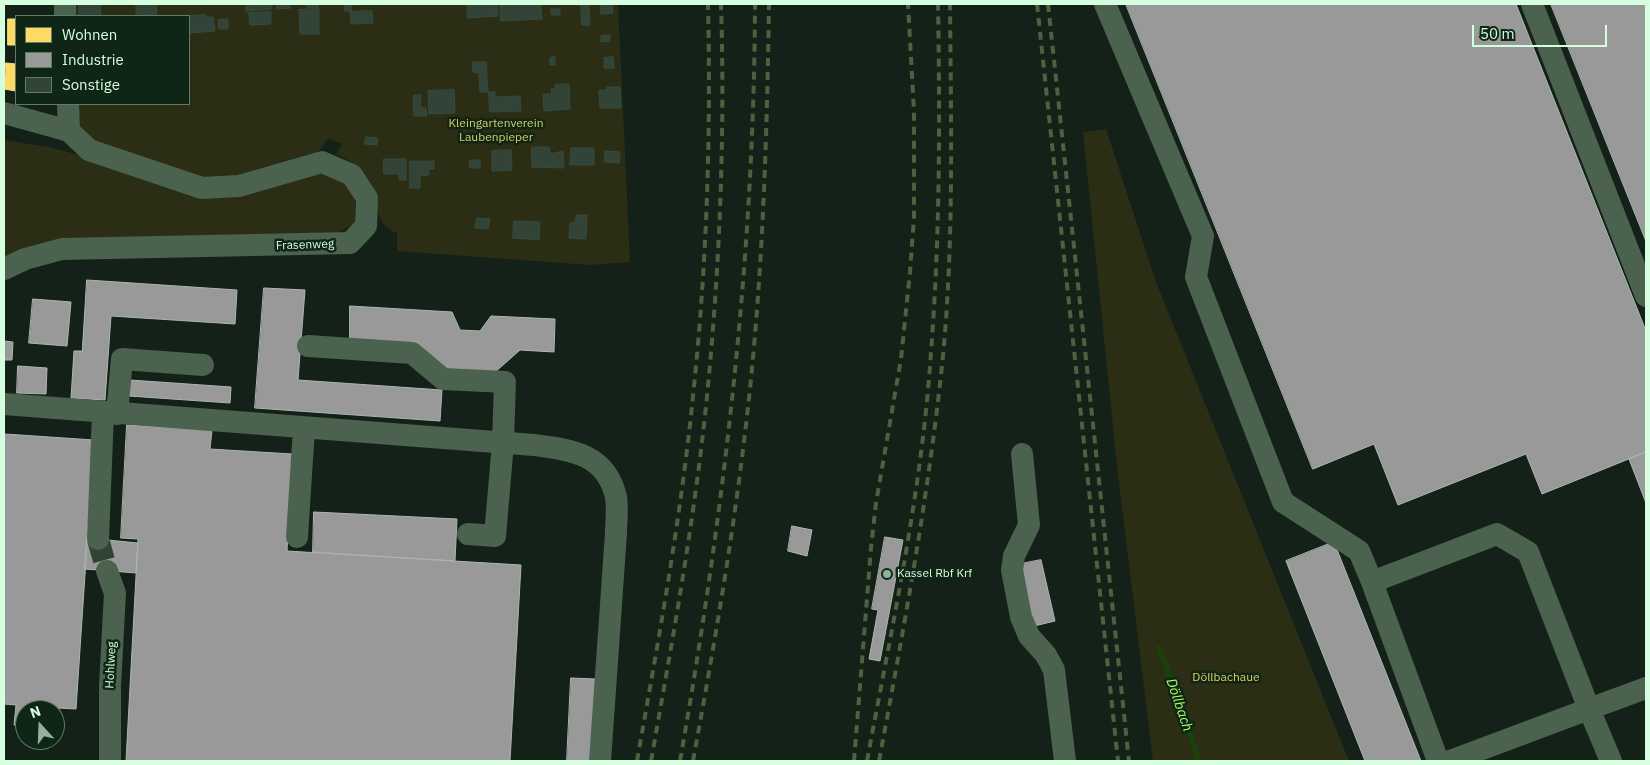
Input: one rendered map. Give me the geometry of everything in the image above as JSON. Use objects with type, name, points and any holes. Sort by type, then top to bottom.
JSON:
[{"type":"street","points":[[1105,4],[1203,236],[1196,277],[1283,502],[1360,551],[1438,761]]},
{"type":"street","points":[[1532,4],[1646,296]]},
{"type":"street","points":[[4,114],[69,131],[68,105]]},
{"type":"street","name":"Frasenweg","points":[[4,270],[25,259],[62,249],[350,243],[366,226],[367,198],[352,175],[322,162],[239,186],[202,188],[89,150],[69,131]]},
{"type":"street","points":[[308,346],[412,353],[443,379],[505,382],[503,443],[494,536],[468,534]]},
{"type":"street","points":[[98,539],[110,413],[122,359],[203,365]]},
{"type":"street","points":[[4,404],[503,443],[570,450],[593,459],[610,479],[616,499],[616,533],[600,761]]},
{"type":"street","points":[[297,537],[304,428]]},
{"type":"street","points":[[1022,454],[1029,525],[1014,556],[1012,570],[1021,617],[1029,636],[1046,655],[1054,670],[1065,761]]},
{"type":"street","points":[[1372,582],[1497,534],[1528,552],[1611,761]]},
{"type":"street","name":"Hohlweg","points":[[107,571],[115,593],[110,686],[110,761]]},
{"type":"street","points":[[1450,761],[1646,688]]},
{"type":"green space","name":"Kleingartenverein Laubenpieper","points":[[73,4],[618,4],[630,262],[590,265],[397,251],[397,233],[383,223],[367,177],[357,166],[336,154],[342,144],[328,138],[319,151],[234,176],[204,179],[91,141],[76,121],[75,105],[190,105],[190,15],[73,15]]},
{"type":"green space","name":"Döllbachaue","points":[[1106,129],[1156,282],[1349,761],[1153,761],[1117,466],[1083,132]]},
{"type":"green space","points":[[4,140],[49,147],[90,158],[202,195],[315,171],[342,177],[355,197],[355,223],[330,237],[4,258]]},
{"type":"building: Wohnen","points":[[8,19],[15,19],[15,45],[8,45]]},
{"type":"building: Wohnen","points":[[6,63],[15,64],[15,91],[4,89]]},
{"type":"building: Industrie","points":[[1126,4],[1516,4],[1646,331],[1646,452],[1542,494],[1526,454],[1398,505],[1374,444],[1313,469]]},
{"type":"building: Industrie","points":[[1551,4],[1646,4],[1646,241]]},
{"type":"building: Industrie","points":[[87,280],[237,290],[235,324],[111,316],[105,400],[71,398],[74,351],[82,351]]},
{"type":"building: Industrie","points":[[264,288],[305,290],[298,380],[442,390],[440,421],[255,408]]},
{"type":"building: Industrie","points":[[33,299],[71,302],[67,346],[29,343]]},
{"type":"building: Industrie","points":[[350,306],[452,312],[460,330],[480,331],[491,316],[555,319],[554,352],[520,350],[494,373],[443,371],[350,344]]},
{"type":"building: Industrie","points":[[4,341],[13,342],[12,360],[4,360]]},
{"type":"building: Industrie","points":[[18,366],[47,368],[46,394],[17,393]]},
{"type":"building: Industrie","points":[[130,380],[231,387],[230,403],[129,396]]},
{"type":"building: Industrie","points":[[127,425],[212,430],[210,449],[292,454],[287,551],[521,565],[510,761],[126,761],[138,539],[121,538]]},
{"type":"building: Industrie","points":[[5,434],[94,440],[76,709],[65,708],[65,700],[15,700],[15,705],[4,704]]},
{"type":"building: Industrie","points":[[1646,452],[1646,503],[1629,459]]},
{"type":"building: Industrie","points":[[314,512],[457,519],[455,561],[313,552]]},
{"type":"building: Industrie","points":[[792,526],[812,530],[807,556],[788,551]]},
{"type":"building: Industrie","name":"Kassel Rbf Krf","points":[[885,537],[903,540],[880,661],[869,659],[878,610],[872,609]]},
{"type":"building: Industrie","points":[[87,538],[138,543],[136,573],[85,569]]},
{"type":"building: Industrie","points":[[1334,542],[1421,761],[1365,761],[1286,561]]},
{"type":"building: Industrie","points":[[1041,560],[1055,621],[1030,627],[1016,565]]},
{"type":"building: Industrie","points":[[571,678],[597,679],[593,761],[567,761]]},
{"type":"building: Sonstige","points":[[79,4],[100,4],[101,15],[79,15]]},
{"type":"building: Sonstige","points":[[156,4],[157,14],[136,15],[136,5]]},
{"type":"building: Sonstige","points":[[246,4],[271,4],[272,9],[246,11]]},
{"type":"building: Sonstige","points":[[277,4],[290,4],[291,8],[277,9]]},
{"type":"building: Sonstige","points":[[306,4],[318,4],[318,8],[307,8]]},
{"type":"building: Sonstige","points":[[345,4],[367,4],[351,5],[352,11],[345,11]]},
{"type":"building: Sonstige","points":[[467,4],[497,4],[498,16],[468,18]]},
{"type":"building: Sonstige","points":[[500,4],[541,4],[542,19],[501,21]]},
{"type":"building: Sonstige","points":[[581,4],[589,4],[590,25],[582,25]]},
{"type":"building: Sonstige","points":[[601,4],[612,4],[613,13],[601,14]]},
{"type":"building: Sonstige","points":[[319,9],[319,34],[300,34],[299,10]]},
{"type":"building: Sonstige","points":[[551,9],[560,9],[560,15],[552,15]]},
{"type":"building: Sonstige","points":[[372,11],[373,23],[351,24],[350,12]]},
{"type":"building: Sonstige","points":[[271,12],[271,24],[250,25],[249,13]]},
{"type":"building: Sonstige","points":[[206,15],[205,17],[213,17],[215,31],[190,33],[190,16]]},
{"type":"building: Sonstige","points":[[228,19],[228,29],[219,29],[218,20]]},
{"type":"building: Sonstige","points":[[610,35],[610,41],[601,42],[601,36]]},
{"type":"building: Sonstige","points":[[555,57],[555,65],[550,65],[550,58]]},
{"type":"building: Sonstige","points":[[613,57],[614,68],[604,68],[604,58]]},
{"type":"building: Sonstige","points":[[473,62],[486,62],[488,92],[480,92],[479,73],[473,72]]},
{"type":"building: Sonstige","points":[[569,84],[570,109],[544,111],[543,94],[552,94],[551,89],[556,89],[555,85]]},
{"type":"building: Sonstige","points":[[607,87],[620,87],[621,108],[600,108],[599,90],[607,90]]},
{"type":"building: Sonstige","points":[[454,90],[455,113],[429,114],[428,91]]},
{"type":"building: Sonstige","points":[[489,92],[495,92],[495,97],[520,96],[521,111],[490,112]]},
{"type":"building: Sonstige","points":[[414,95],[421,95],[420,108],[426,108],[427,116],[414,116]]},
{"type":"building: Sonstige","points":[[366,137],[378,138],[377,145],[365,144]]},
{"type":"building: Sonstige","points":[[532,147],[549,147],[550,154],[563,151],[564,168],[532,167]]},
{"type":"building: Sonstige","points":[[571,148],[594,148],[594,165],[570,165]]},
{"type":"building: Sonstige","points":[[511,150],[512,170],[492,171],[492,151]]},
{"type":"building: Sonstige","points":[[605,151],[620,152],[619,163],[605,162]]},
{"type":"building: Sonstige","points":[[384,159],[406,159],[406,180],[399,180],[399,174],[384,174]]},
{"type":"building: Sonstige","points":[[470,160],[480,160],[480,168],[470,168]]},
{"type":"building: Sonstige","points":[[410,161],[434,161],[434,169],[429,169],[429,175],[420,176],[420,188],[410,188]]},
{"type":"building: Sonstige","points":[[577,215],[587,215],[586,239],[569,238],[570,223],[574,223]]},
{"type":"building: Sonstige","points":[[477,218],[490,219],[488,229],[475,228]]},
{"type":"building: Sonstige","points":[[514,221],[540,222],[539,240],[513,238]]},
{"type":"waterway","name":"Döllbach","points":[[1159,648],[1179,699],[1199,761]]},
{"type":"tunnel","points":[[98,539],[107,571]]},
{"type":"railway","points":[[637,761],[662,621],[683,480],[698,339],[707,195],[709,100],[708,4]]},
{"type":"railway","points":[[651,761],[676,621],[697,480],[708,386],[716,291],[722,147],[721,4]]},
{"type":"railway","points":[[680,761],[710,573],[734,384],[749,194],[755,4]]},
{"type":"railway","points":[[693,761],[738,489],[754,349],[764,201],[769,4]]},
{"type":"railway","points":[[854,761],[871,548],[876,503],[901,359],[914,218],[914,111],[908,4]]},
{"type":"railway","points":[[867,761],[905,558],[927,404],[938,222],[938,4]]},
{"type":"railway","points":[[879,761],[907,610],[923,509],[943,356],[950,224],[950,4]]},
{"type":"railway","points":[[1037,4],[1118,761]]},
{"type":"railway","points":[[1048,4],[1129,761]]},
{"type":"place","name":"Kassel Rbf Krf","points":[[887,574]]}]
